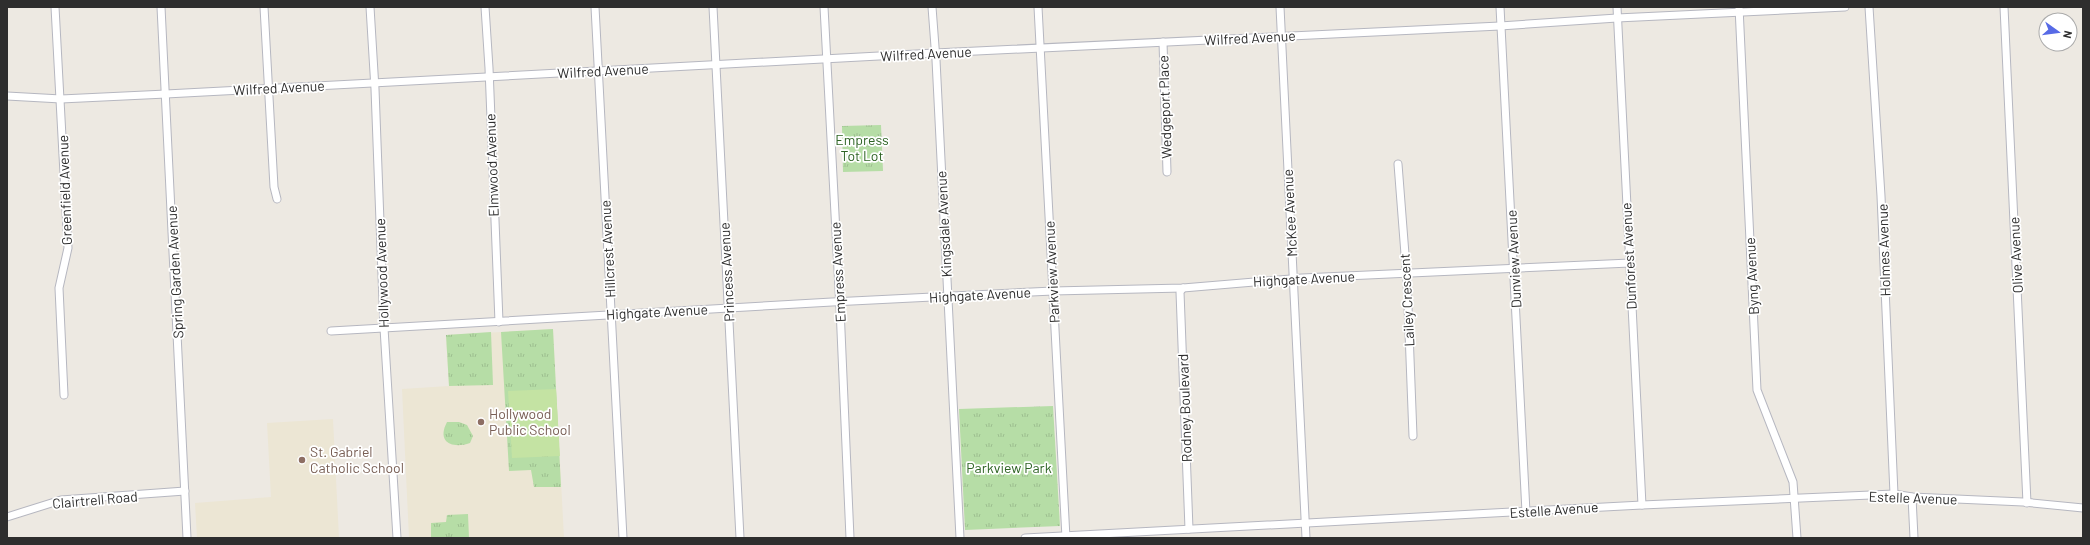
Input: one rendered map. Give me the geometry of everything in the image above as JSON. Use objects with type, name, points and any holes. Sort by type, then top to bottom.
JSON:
[{"type":"street","name":"Greenfield Avenue","points":[[56,7],[68,248],[59,288],[64,395]]},
{"type":"street","name":"Spring Garden Avenue","points":[[161,7],[187,538]]},
{"type":"street","points":[[264,7],[274,187],[277,199]]},
{"type":"street","name":"Hollywood Avenue","points":[[370,7],[375,82],[384,328],[397,538]]},
{"type":"street","name":"Elmwood Avenue","points":[[485,7],[499,322]]},
{"type":"street","name":"Hillcrest Avenue","points":[[595,7],[623,538]]},
{"type":"street","name":"Princess Avenue","points":[[713,7],[740,538]]},
{"type":"street","name":"Empress Avenue","points":[[824,7],[840,301],[850,538]]},
{"type":"street","name":"Kingsdale Avenue","points":[[932,7],[960,538]]},
{"type":"street","name":"Parkview Avenue","points":[[1038,7],[1065,537]]},
{"type":"street","name":"McKee Avenue","points":[[1280,7],[1306,538]]},
{"type":"street","name":"Dunview Avenue","points":[[1500,7],[1515,270],[1526,512]]},
{"type":"street","name":"Dunforest Avenue","points":[[1617,7],[1642,505]]},
{"type":"street","name":"Wilfred Avenue","points":[[7,96],[61,98],[166,94],[716,64],[1500,26],[1740,10],[1845,7]]},
{"type":"street","name":"Holmes Avenue","points":[[1869,7],[1881,196],[1894,494]]},
{"type":"street","name":"Olive Avenue","points":[[2004,7],[2027,503]]},
{"type":"street","name":"Byng Avenue","points":[[1740,10],[1757,390],[1793,482],[1796,538]]},
{"type":"street","name":"Wedgeport Place","points":[[1163,42],[1167,172]]},
{"type":"street","name":"Lailey Crescent","points":[[1398,164],[1406,275],[1413,436]]},
{"type":"street","name":"Highgate Avenue","points":[[331,331],[499,322],[611,313],[840,301],[1053,291],[1183,288],[1294,279],[1515,270],[1630,263]]},
{"type":"street","name":"Rodney Boulevard","points":[[1183,288],[1180,292],[1189,529]]},
{"type":"street","name":"Clairtrell Road","points":[[7,517],[61,500],[185,491]]},
{"type":"street","name":"Estelle Avenue","points":[[1025,538],[1642,505],[1894,494],[1912,497],[2027,503],[2083,508]]},
{"type":"street","points":[[1912,497],[1914,538]]},
{"type":"shaded area","name":"Hollywood Public School","points":[[553,329],[564,538],[409,538],[402,389],[449,386],[446,335]]},
{"type":"shaded area","name":"St. Gabriel Catholic School","points":[[333,419],[339,538],[197,538],[195,503],[271,497],[267,423]]},
{"type":"green space","name":"Empress Tot Lot","points":[[881,125],[883,171],[843,172],[842,126]]},
{"type":"green space","points":[[553,329],[561,487],[534,487],[531,470],[509,471],[501,332]]},
{"type":"green space","points":[[491,332],[493,385],[449,386],[446,335]]},
{"type":"green space","points":[[556,389],[560,456],[512,458],[508,391]]},
{"type":"green space","name":"Parkview Park","points":[[1053,406],[1060,526],[965,530],[959,409]]},
{"type":"green space","points":[[447,422],[459,422],[467,425],[473,436],[470,443],[464,445],[452,445],[448,443],[444,435],[444,429]]},
{"type":"green space","points":[[468,514],[469,538],[431,538],[431,523],[446,522],[447,515]]},
{"type":"place","name":"Hollywood Public School","points":[[481,422]]},
{"type":"place","name":"St. Gabriel Catholic School","points":[[302,460]]}]
